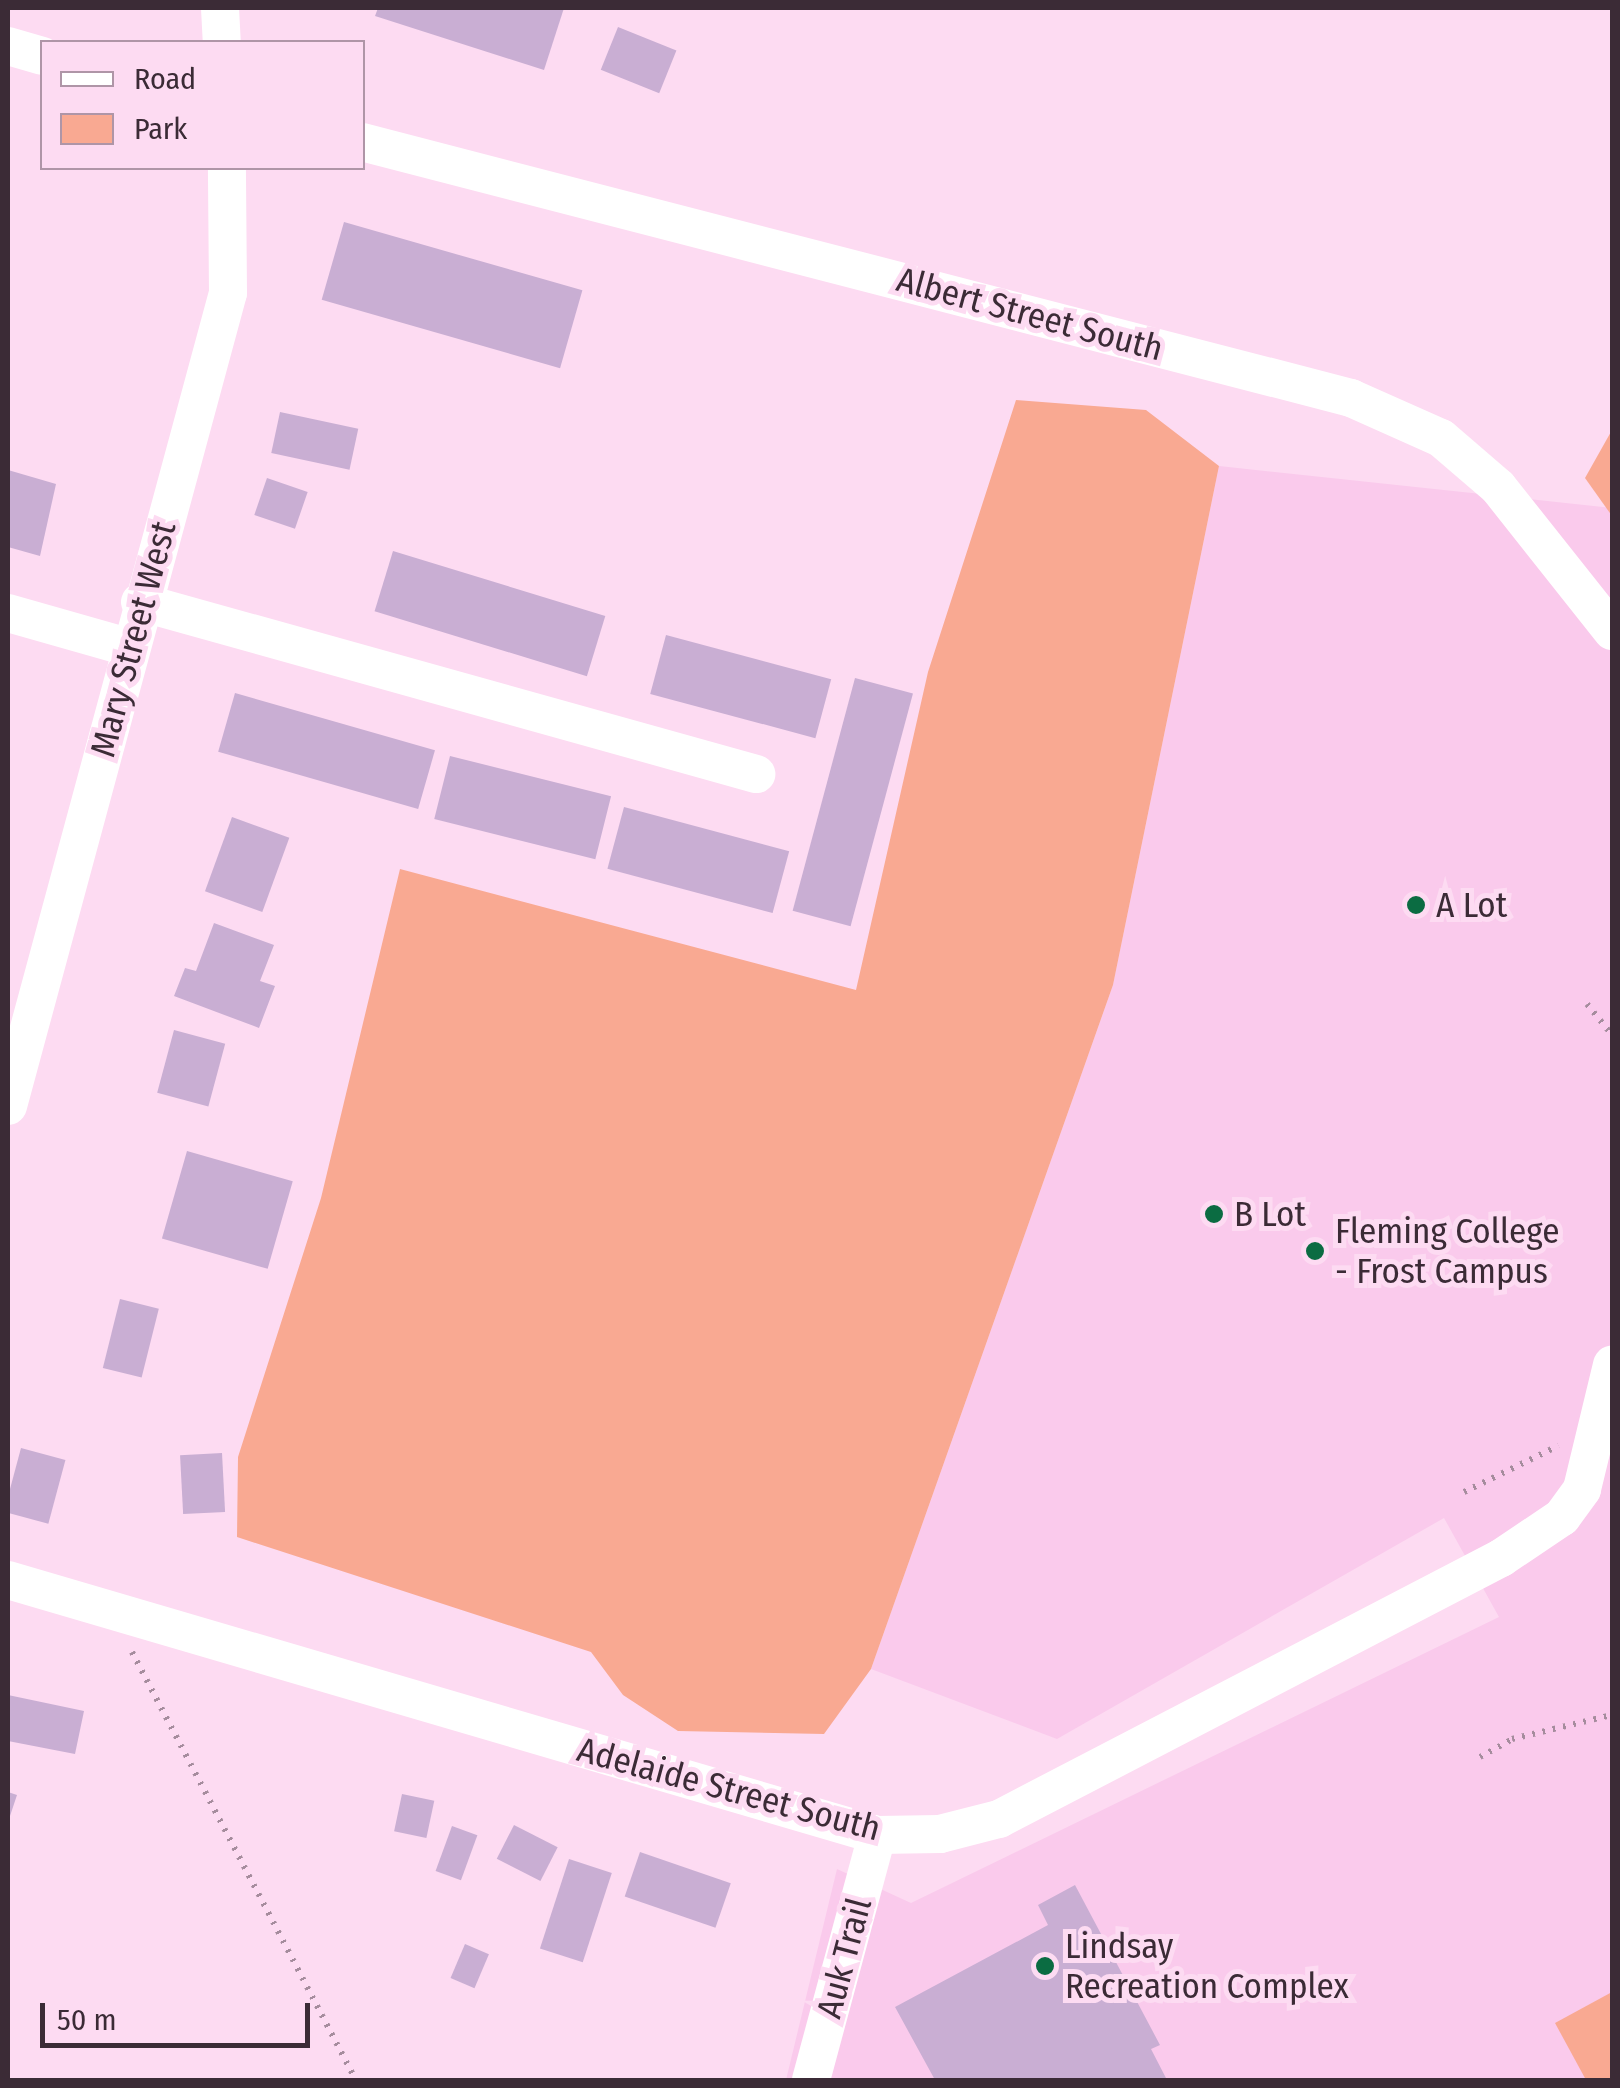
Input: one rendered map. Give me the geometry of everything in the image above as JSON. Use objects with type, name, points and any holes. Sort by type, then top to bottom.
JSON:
[{"type":"street","points":[[220,8],[222,40]]},
{"type":"street","points":[[8,46],[40,55]]},
{"type":"street","name":"Albert Street South","points":[[365,143],[1351,398],[1441,438],[1498,488],[1612,631]]},
{"type":"street","name":"Mary Street West","points":[[8,1106],[140,602],[228,293],[226,170]]},
{"type":"street","points":[[140,602],[756,774]]},
{"type":"street","points":[[8,613],[131,648]]},
{"type":"street","points":[[1603,1447],[1612,1364]]},
{"type":"street","name":"Adelaide Street South","points":[[8,1580],[876,1836],[940,1834],[999,1819],[1501,1558],[1573,1504],[1603,1447]]},
{"type":"street","name":"Auk Trail","points":[[811,2080],[876,1836]]},
{"type":"path","points":[[1587,1004],[1612,1035]]},
{"type":"path","points":[[1464,1492],[1550,1447],[1603,1447]]},
{"type":"path","points":[[110,1611],[356,2080]]},
{"type":"path","points":[[1480,1757],[1512,1740],[1612,1715]]},
{"type":"shaded area","name":"Fleming College - Frost Campus","points":[[1219,466],[1612,508],[1612,2080],[786,2080],[837,1869],[911,1903],[1499,1617],[1444,1518],[1057,1739],[871,1669],[1113,985]]},
{"type":"green space","points":[[1016,400],[1146,410],[1219,466],[1113,985],[871,1669],[824,1734],[678,1731],[623,1695],[591,1652],[237,1537],[238,1457],[321,1198],[400,869],[856,990],[928,672]]},
{"type":"green space","points":[[1612,430],[1612,516],[1585,478]]},
{"type":"green space","points":[[1612,1992],[1612,2080],[1586,2080],[1555,2023]]},
{"type":"building","points":[[378,8],[564,8],[544,70],[375,16]]},
{"type":"building","points":[[618,27],[676,51],[659,93],[601,70]]},
{"type":"building","points":[[344,222],[582,290],[560,368],[322,300]]},
{"type":"building","points":[[280,412],[358,429],[350,470],[271,453]]},
{"type":"building","points":[[8,470],[56,484],[40,556],[8,547]]},
{"type":"building","points":[[267,478],[308,492],[295,529],[254,515]]},
{"type":"building","points":[[393,551],[605,616],[587,676],[375,611]]},
{"type":"building","points":[[666,635],[831,679],[815,738],[650,694]]},
{"type":"building","points":[[855,678],[913,694],[851,926],[793,911]]},
{"type":"building","points":[[235,693],[435,750],[418,809],[218,752]]},
{"type":"building","points":[[450,756],[611,796],[595,859],[434,819]]},
{"type":"building","points":[[624,807],[789,851],[773,913],[607,869]]},
{"type":"building","points":[[232,817],[289,838],[262,912],[205,891]]},
{"type":"building","points":[[214,923],[274,945],[260,981],[275,986],[259,1028],[174,996],[185,968],[196,971]]},
{"type":"building","points":[[174,1030],[225,1044],[208,1107],[157,1093]]},
{"type":"building","points":[[187,1151],[293,1181],[268,1269],[162,1238]]},
{"type":"building","points":[[120,1299],[159,1309],[142,1378],[103,1368]]},
{"type":"building","points":[[21,1448],[65,1460],[48,1524],[8,1513],[8,1497]]},
{"type":"building","points":[[222,1453],[225,1512],[183,1514],[180,1455]]},
{"type":"building","points":[[8,1695],[84,1711],[75,1754],[8,1741]]},
{"type":"building","points":[[8,1792],[17,1795],[8,1822]]},
{"type":"building","points":[[402,1794],[434,1801],[426,1838],[394,1831]]},
{"type":"building","points":[[514,1825],[558,1847],[540,1881],[497,1859]]},
{"type":"building","points":[[452,1826],[477,1835],[461,1880],[436,1871]]},
{"type":"building","points":[[640,1852],[731,1883],[715,1928],[625,1896]]},
{"type":"building","points":[[569,1859],[612,1873],[583,1962],[540,1948]]},
{"type":"building","name":"Lindsay Recreation Complex","points":[[1075,1885],[1160,2045],[1151,2049],[1167,2080],[935,2080],[895,2007],[1048,1925],[1038,1905]]},
{"type":"building","points":[[465,1944],[489,1954],[474,1988],[451,1978]]},
{"type":"place","name":"A Lot","points":[[1416,905]]},
{"type":"place","name":"B Lot","points":[[1214,1214]]},
{"type":"place","name":"Fleming College - Frost Campus","points":[[1315,1251]]},
{"type":"place","name":"Lindsay Recreation Complex","points":[[1045,1966]]}]
